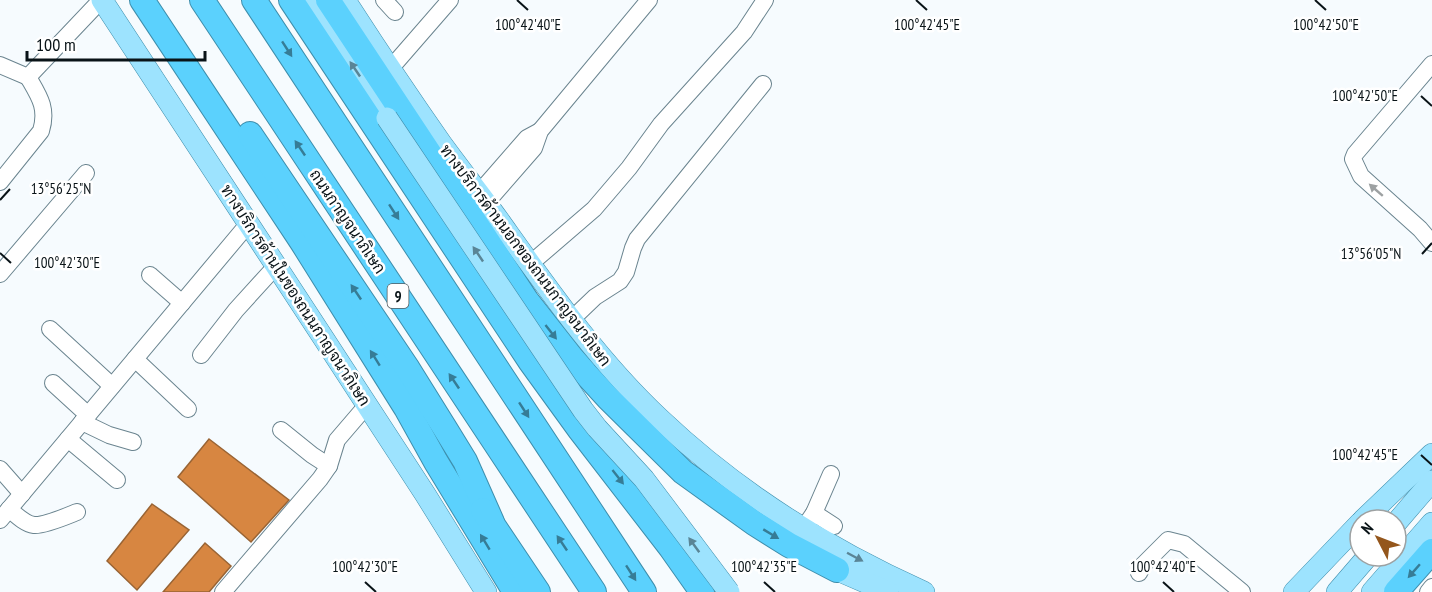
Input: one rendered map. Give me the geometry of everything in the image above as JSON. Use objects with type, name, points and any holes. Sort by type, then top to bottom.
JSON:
[{"type":"highway","points":[[142,0],[302,242],[406,408],[515,592]]},
{"type":"highway","points":[[160,0],[280,177],[446,430],[465,462],[492,522]]},
{"type":"highway","name":"ถนนกาญจนาภิเษก","points":[[202,0],[594,592]]},
{"type":"highway","points":[[254,0],[644,592]]},
{"type":"highway","points":[[291,0],[530,361],[702,592]]},
{"type":"highway","points":[[328,0],[527,301],[570,357],[683,472]]},
{"type":"highway","points":[[485,294],[511,318],[585,403],[753,523],[837,570]]},
{"type":"highway","points":[[406,408],[492,522],[537,592]]},
{"type":"highway","points":[[1396,592],[1432,551]]},
{"type":"main road","name":"ทางบริการด้านในของถนนกาญจนาภิเษก","points":[[101,0],[249,223],[486,592]]},
{"type":"main road","name":"ทางบริการด้านนอกของถนนกาญจนาภิเษก","points":[[309,0],[573,396],[597,428],[644,479],[729,592]]},
{"type":"main road","name":"ทางบริการด้านนอกของถนนกาญจนาภิเษก","points":[[345,0],[441,143],[571,320],[619,377],[660,419],[722,473],[770,508],[809,521],[889,575],[924,592]]},
{"type":"main road","points":[[1386,508],[1432,456]]},
{"type":"main road","points":[[1379,508],[1432,456]]},
{"type":"main road","points":[[1408,509],[1432,481]]},
{"type":"main road","points":[[809,521],[837,570],[888,592]]},
{"type":"main road","points":[[1372,592],[1432,523]]},
{"type":"main road","points":[[1294,592],[1348,538]]},
{"type":"main road","points":[[1309,592],[1348,541]]},
{"type":"main road","points":[[1337,592],[1358,568]]},
{"type":"street","points":[[28,77],[101,0]]},
{"type":"street","points":[[390,69],[450,0]]},
{"type":"street","points":[[483,198],[527,138],[540,131],[649,0]]},
{"type":"street","points":[[530,264],[594,209],[629,168],[661,124],[744,32],[765,0]]},
{"type":"street","points":[[1432,64],[1353,159],[1361,176],[1420,229],[1432,243]]},
{"type":"street","points":[[0,65],[28,77],[41,99],[44,110],[44,123],[41,131],[0,182]]},
{"type":"street","points":[[571,320],[595,297],[620,281],[626,272],[637,239],[763,84]]},
{"type":"street","points":[[0,274],[86,173]]},
{"type":"street","points":[[77,513],[34,525],[4,515],[249,223]]},
{"type":"street","points":[[201,355],[236,310],[276,266]]},
{"type":"street","points":[[150,275],[182,303]]},
{"type":"street","points":[[50,329],[112,386]]},
{"type":"street","points":[[135,359],[188,409]]},
{"type":"street","points":[[53,383],[85,419],[109,435],[133,442]]},
{"type":"street","points":[[223,592],[320,478],[329,466],[337,440],[367,405]]},
{"type":"street","points":[[281,430],[329,466]]},
{"type":"street","points":[[68,438],[117,480]]},
{"type":"street","points":[[0,469],[22,494]]},
{"type":"street","points":[[831,474],[809,521],[834,526]]},
{"type":"street","points":[[1283,592],[1319,553],[1348,535]]},
{"type":"street","points":[[1139,573],[1143,565],[1168,540],[1184,544],[1242,592]]},
{"type":"street","points":[[1428,592],[1432,587]]},
{"type":"shaded area","points":[[209,439],[289,500],[251,542],[178,477]]},
{"type":"shaded area","points":[[152,504],[189,530],[137,590],[107,561]]},
{"type":"shaded area","points":[[205,543],[231,566],[209,592],[163,592]]}]
